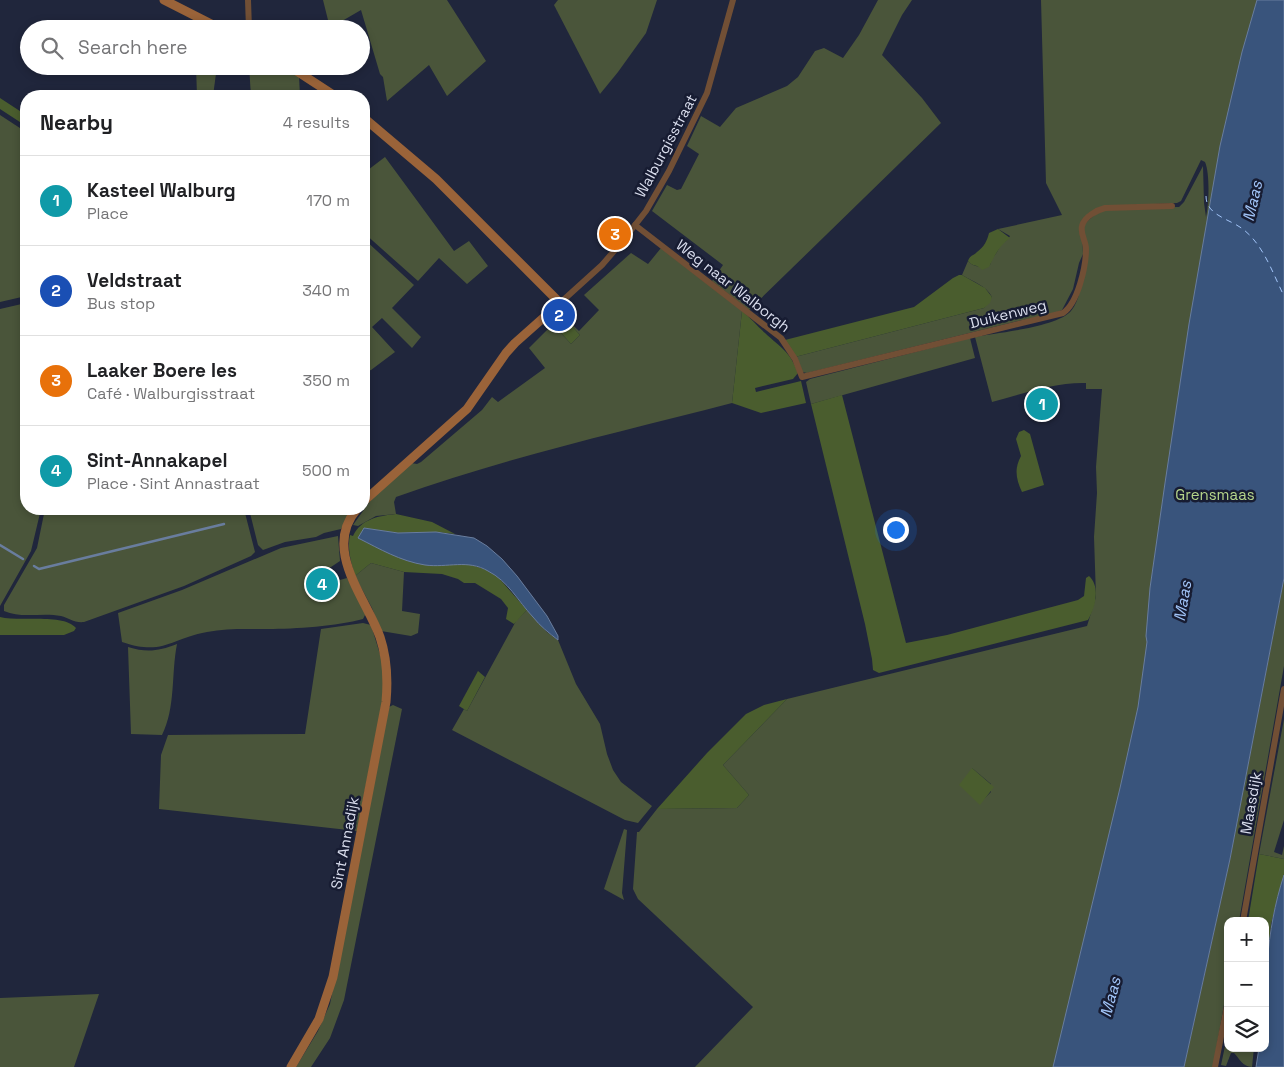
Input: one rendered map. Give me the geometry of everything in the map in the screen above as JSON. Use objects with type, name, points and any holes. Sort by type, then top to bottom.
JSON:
[{"type":"street","points":[[164,0],[203,20]]},
{"type":"street","points":[[248,0],[249,20]]},
{"type":"street","name":"Walburgisstraat","points":[[560,303],[602,265],[635,225],[669,171],[708,94],[733,0]]},
{"type":"street","points":[[302,75],[326,90]]},
{"type":"street","points":[[370,123],[436,180],[560,303],[515,343],[468,408],[370,496]]},
{"type":"street","name":"Duikenweg","points":[[802,378],[1063,313],[1074,300],[1080,282],[1086,250],[1081,229],[1085,220],[1097,211],[1105,208],[1172,206]]},
{"type":"street","name":"Weg naar Walborgh","points":[[635,225],[781,338],[795,359],[802,378]]},
{"type":"street","name":"Sint Annadijk","points":[[291,1067],[319,1019],[333,977],[383,720],[387,688],[385,657],[380,639],[347,565],[344,549],[347,526],[353,515]]},
{"type":"street","name":"Maasdijk","points":[[1244,917],[1284,689]]},
{"type":"street","points":[[1215,1067],[1227,1007]]},
{"type":"green space","points":[[323,0],[447,0],[486,61],[447,96],[429,65],[387,101],[383,77],[380,74],[370,40],[370,20],[364,20],[361,10],[344,20],[328,20]]},
{"type":"green space","points":[[558,0],[657,0],[646,33],[600,94],[554,5]]},
{"type":"green space","points":[[878,0],[912,0],[902,15],[882,55],[922,98],[941,123],[749,310],[712,281],[723,265],[652,211],[667,185],[677,190],[681,189],[699,154],[687,146],[701,116],[720,127],[736,108],[787,86],[798,77],[815,51],[824,48],[843,58],[859,35]]},
{"type":"green space","points":[[1041,0],[1284,0],[1138,1067],[695,1067],[753,1007],[638,899],[633,889],[637,832],[639,832],[657,809],[737,808],[749,795],[723,765],[787,699],[1087,626],[1096,597],[1094,537],[1097,493],[1096,467],[1102,389],[1086,389],[1086,383],[1062,384],[992,402],[975,337],[1040,325],[1064,317],[1071,311],[1078,297],[1082,282],[1085,248],[1083,225],[1097,213],[1108,208],[1179,207],[1184,202],[1203,166],[1206,217],[1208,173],[1205,162],[1201,160],[1181,201],[1177,203],[1109,206],[1082,221],[1083,254],[1073,289],[1062,310],[807,373],[802,372],[795,357],[984,308],[992,297],[983,287],[962,275],[968,261],[978,266],[990,265],[992,258],[1010,236],[998,229],[1062,215],[1046,183]],"holes":[[[972,768],[991,784],[991,792],[983,800]]]},
{"type":"green space","points":[[196,75],[216,75],[214,90],[197,90]]},
{"type":"green space","points":[[250,75],[299,76],[300,90],[251,90]]},
{"type":"green space","points":[[0,98],[20,111],[20,122],[0,109]]},
{"type":"green space","points":[[0,115],[20,128],[20,297],[0,302]]},
{"type":"green space","points":[[385,157],[454,251],[469,241],[488,266],[467,284],[439,258],[418,281],[370,238],[370,168]]},
{"type":"green space","points":[[998,229],[1010,238],[1003,244],[989,267],[982,270],[971,264],[968,261],[983,246],[989,233]]},
{"type":"green space","points":[[370,245],[414,285],[392,308],[421,337],[412,348],[382,318],[372,327],[395,352],[371,370]]},
{"type":"green space","points":[[661,248],[742,311],[732,403],[563,446],[437,483],[396,497],[394,502],[396,514],[376,516],[358,526],[353,525],[360,515],[370,515],[370,501],[373,497],[411,463],[417,464],[421,462],[482,410],[492,397],[498,402],[545,368],[529,348],[553,324],[571,344],[580,335],[562,315],[579,331],[599,310],[584,295],[631,253],[648,264]]},
{"type":"green space","points":[[959,275],[985,288],[992,297],[990,303],[984,308],[795,357],[785,340],[914,307]]},
{"type":"green space","points":[[20,304],[20,515],[40,515],[31,551],[0,606],[0,309]]},
{"type":"green space","points":[[742,311],[784,350],[792,360],[798,373],[793,379],[755,388],[756,392],[801,381],[806,403],[761,413],[732,403]]},
{"type":"green space","points":[[562,315],[580,335],[571,344],[553,324]]},
{"type":"green space","points":[[970,338],[975,358],[811,404],[806,382],[810,379]]},
{"type":"green space","points":[[842,395],[906,643],[947,635],[1078,600],[1084,596],[1086,578],[1089,576],[1095,586],[1096,598],[1088,620],[879,673],[873,670],[865,624],[811,404]]},
{"type":"green space","points":[[1024,430],[1030,434],[1044,485],[1022,492],[1017,474],[1017,465],[1021,456],[1016,439],[1019,432]]},
{"type":"green space","points":[[396,514],[432,522],[455,534],[436,532],[398,533],[364,528],[428,565],[469,564],[487,570],[498,577],[527,610],[514,624],[506,619],[508,608],[501,599],[475,583],[464,583],[442,574],[404,572],[371,563],[355,576],[349,550],[350,535],[353,536],[356,530],[371,519]]},
{"type":"green space","points":[[44,515],[246,515],[255,552],[251,556],[184,586],[84,622],[77,622],[61,616],[18,615],[4,611],[4,605],[37,548]]},
{"type":"green space","points":[[250,515],[349,515],[341,529],[316,537],[285,542],[263,550],[258,545]]},
{"type":"green space","points":[[338,536],[340,561],[328,569],[326,577],[314,586],[319,591],[329,583],[347,578],[366,613],[363,619],[341,624],[303,628],[215,631],[194,635],[157,647],[136,646],[122,642],[118,613],[182,590],[281,548]]},
{"type":"green space","points":[[371,563],[404,572],[402,611],[420,614],[418,633],[411,636],[381,631],[372,608],[355,576]]},
{"type":"green space","points":[[1284,578],[1284,666],[1240,917],[1224,917],[1224,1005],[1213,1067],[1184,1067],[1230,859]]},
{"type":"green space","points":[[527,610],[547,632],[558,640],[576,684],[600,724],[613,770],[621,782],[652,806],[638,823],[625,820],[452,730],[464,709],[467,711],[516,621]]},
{"type":"green space","points":[[0,617],[52,619],[70,623],[76,628],[74,631],[64,635],[0,635]]},
{"type":"green space","points":[[363,623],[371,625],[383,664],[383,698],[357,831],[159,809],[161,755],[168,735],[305,734],[321,629]]},
{"type":"green space","points":[[177,644],[171,702],[162,735],[131,734],[128,647],[153,650]]},
{"type":"green space","points":[[478,671],[485,677],[467,711],[459,706]]},
{"type":"green space","points":[[787,699],[723,765],[749,795],[737,808],[657,809],[707,753],[746,714],[764,705]]},
{"type":"green space","points":[[393,705],[402,709],[344,1000],[330,1038],[311,1067],[296,1067],[318,1031],[330,1004],[389,707]]},
{"type":"green space","points":[[1284,719],[1284,820],[1274,852],[1282,855],[1284,846],[1284,859],[1259,854]]},
{"type":"green space","points":[[972,768],[994,787],[980,805],[959,785]]},
{"type":"green space","points":[[624,829],[627,830],[622,893],[624,900],[604,889]]},
{"type":"green space","points":[[1259,854],[1284,859],[1284,875],[1271,924],[1269,949],[1269,917],[1249,917]]},
{"type":"green space","points":[[99,994],[74,1067],[0,1067],[0,998]]},
{"type":"green space","points":[[1224,1051],[1254,1052],[1252,1067],[1244,1064],[1234,1053],[1231,1053],[1226,1066],[1221,1065]]},
{"type":"water","name":"Grensmaas","points":[[1257,0],[1284,0],[1284,578],[1230,859],[1184,1067],[1053,1067],[1138,707],[1147,642],[1150,588],[1189,324],[1220,146],[1242,52]]},
{"type":"water","points":[[364,528],[398,533],[436,532],[474,538],[502,559],[517,576],[547,616],[558,636],[558,640],[539,623],[495,575],[473,565],[433,566],[407,561],[358,538]]},
{"type":"water","points":[[1284,875],[1284,1067],[1256,1067],[1258,1052],[1269,1052],[1269,946]]},
{"type":"waterway","points":[[34,566],[39,569],[224,524]]},
{"type":"waterway","points":[[0,545],[23,559]]},
{"type":"ferry route","points":[[1206,196],[1207,203],[1215,213],[1239,226],[1257,244],[1284,296]]},
{"type":"place","name":"Laaker Boere Ies","points":[[615,234]]},
{"type":"place","name":"Veldstraat","points":[[559,315]]},
{"type":"place","name":"Kasteel Walburg","points":[[1042,404]]},
{"type":"place","name":"Sint-Annakapel","points":[[322,584]]},
{"type":"water label","name":"Maas","points":[[1252,201]]},
{"type":"water label","name":"Maas","points":[[1182,601]]},
{"type":"water label","name":"Maas","points":[[1110,997]]}]
